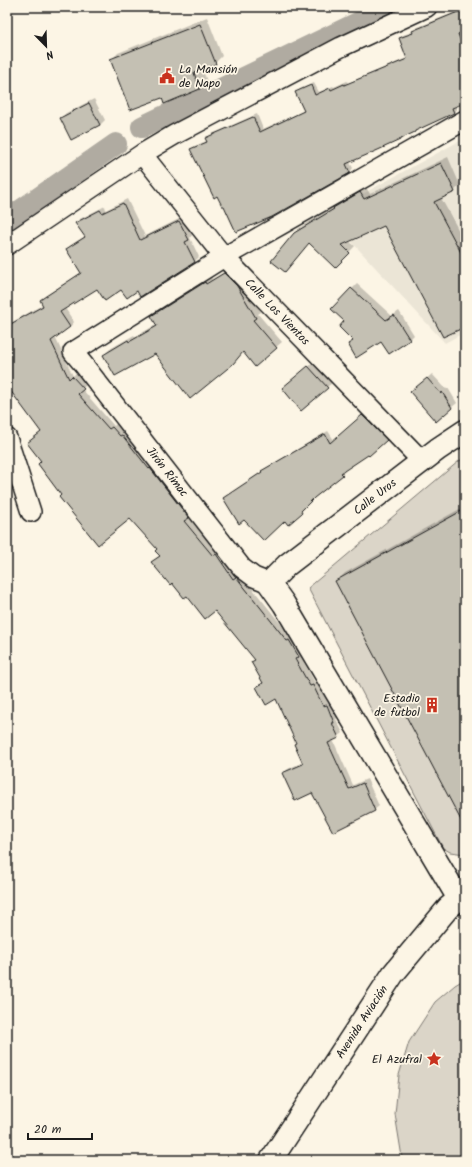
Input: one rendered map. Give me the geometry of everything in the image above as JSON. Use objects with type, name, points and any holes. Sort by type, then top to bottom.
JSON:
[{"type":"street","points":[[7,245],[142,154],[174,135],[334,51],[427,7]]},
{"type":"street","points":[[224,257],[465,120]]},
{"type":"street","name":"Calle Los Vientos","points":[[142,154],[224,257],[422,461]]},
{"type":"street","name":"Jirón Rímac","points":[[224,257],[73,352],[84,364],[242,568],[254,577],[269,583]]},
{"type":"street","name":"Calle Uros","points":[[269,583],[287,565],[422,461],[465,431]]},
{"type":"street","points":[[7,438],[31,512]]},
{"type":"street","points":[[269,583],[288,611],[462,897]]},
{"type":"street","name":"Avenida Aviación","points":[[271,1160],[393,974],[448,908],[462,897]]},
{"type":"shaded area","points":[[465,138],[465,332],[445,343],[326,214]]},
{"type":"shaded area","name":"Estadio de futbol","points":[[465,458],[465,854],[450,852],[443,848],[308,588],[459,461]]},
{"type":"shaded area","name":"El Azufral","points":[[465,979],[465,1160],[406,1160],[402,1157],[395,1114],[399,1075],[409,1042],[435,1002],[455,985]]},
{"type":"building","points":[[465,9],[465,31],[458,34],[465,52],[465,103],[452,108],[454,113],[415,131],[400,140],[346,164],[350,173],[272,217],[236,232],[224,206],[222,206],[217,196],[214,198],[190,149],[207,142],[205,138],[253,117],[260,132],[304,111],[295,92],[311,85],[315,95],[330,88],[331,90],[344,85],[407,59],[399,38]]},
{"type":"building","points":[[200,24],[216,64],[194,73],[200,89],[164,104],[162,98],[130,110],[110,59]]},
{"type":"building","points":[[89,103],[100,125],[71,140],[60,118]]},
{"type":"building","points":[[441,163],[455,192],[434,202],[465,260],[465,327],[443,337],[384,226],[342,245],[350,253],[335,268],[309,243],[285,272],[271,261],[294,233],[360,192],[364,199]]},
{"type":"building","points":[[123,203],[140,240],[179,221],[189,240],[185,242],[195,262],[140,297],[137,291],[127,298],[121,290],[105,301],[97,289],[60,312],[70,327],[51,341],[69,379],[72,376],[84,389],[78,394],[109,429],[112,427],[120,436],[122,435],[189,518],[184,521],[213,556],[216,554],[233,579],[236,577],[237,578],[287,641],[289,640],[299,657],[295,659],[310,686],[313,685],[323,706],[327,705],[334,723],[332,723],[339,738],[328,743],[349,789],[363,783],[375,811],[333,832],[312,793],[295,801],[282,773],[303,764],[294,744],[296,743],[276,699],[266,705],[256,687],[263,683],[251,662],[255,660],[215,611],[205,619],[187,596],[184,598],[172,583],[170,585],[151,562],[160,556],[155,551],[157,549],[130,519],[98,545],[59,497],[61,495],[38,464],[41,461],[27,443],[41,432],[7,386],[7,326],[43,306],[40,300],[81,273],[66,249],[85,237],[75,223],[100,210],[102,213]]},
{"type":"building","points":[[224,273],[237,286],[256,318],[253,320],[277,348],[255,367],[243,352],[233,364],[190,399],[155,354],[115,376],[103,355],[128,340],[129,342],[157,326],[151,316],[205,282],[206,284]]},
{"type":"building","points":[[351,288],[386,320],[394,315],[410,340],[389,354],[381,342],[356,358],[348,344],[353,341],[339,327],[344,321],[331,309]]},
{"type":"building","points":[[308,366],[328,388],[301,411],[282,388]]},
{"type":"building","points":[[427,378],[441,394],[442,392],[452,408],[436,422],[410,392]]},
{"type":"building","points":[[362,415],[387,440],[369,456],[368,455],[341,473],[343,475],[314,498],[301,511],[302,513],[288,525],[285,521],[264,541],[244,520],[239,524],[223,498],[262,472],[261,471],[325,434],[330,443]]},
{"type":"building","name":"Estadio de futbol","points":[[465,509],[465,828],[335,581]]},
{"type":"waterway","points":[[142,127],[391,7]]},
{"type":"waterway","points":[[7,220],[116,144]]},
{"type":"place","name":"La Mansión de Napo","points":[[167,76]]},
{"type":"place","name":"Estadio de futbol","points":[[432,705]]},
{"type":"place","name":"El Azufral","points":[[434,1059]]}]
